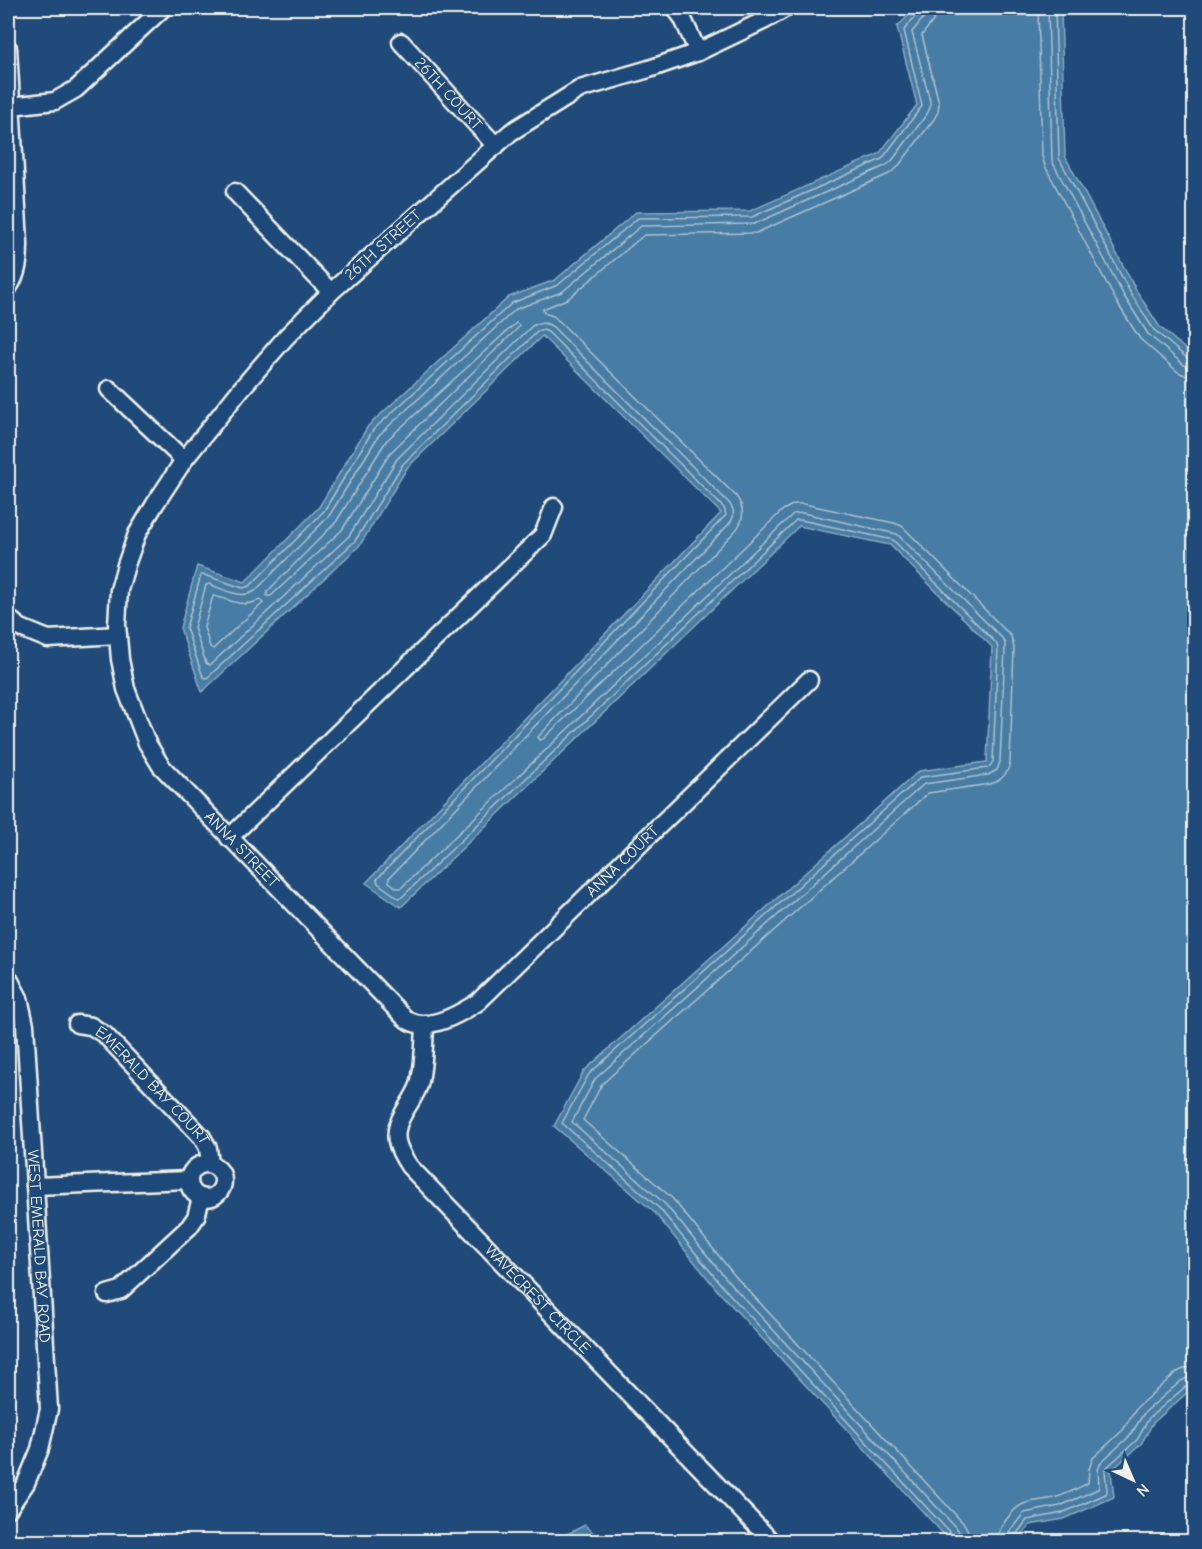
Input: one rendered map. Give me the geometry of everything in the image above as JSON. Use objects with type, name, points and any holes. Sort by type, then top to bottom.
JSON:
[{"type":"street","points":[[11,106],[55,101],[76,89],[163,8]]},
{"type":"street","points":[[675,8],[682,17],[698,52]]},
{"type":"street","name":"26TH STREET","points":[[117,630],[119,590],[137,534],[184,460],[286,337],[331,292],[511,132],[579,89],[698,52],[786,8]]},
{"type":"street","name":"26TH COURT","points":[[401,42],[496,146]]},
{"type":"street","points":[[8,48],[19,243],[19,262],[14,279],[8,288]]},
{"type":"street","points":[[236,192],[331,292]]},
{"type":"street","points":[[109,389],[184,460]]},
{"type":"street","points":[[229,838],[543,535],[554,507]]},
{"type":"street","points":[[8,618],[21,628],[48,639],[117,630]]},
{"type":"street","name":"ANNA STREET","points":[[117,630],[126,689],[147,743],[161,766],[398,1011],[409,1021],[425,1024]]},
{"type":"street","name":"ANNA COURT","points":[[425,1024],[459,1014],[478,1002],[809,680]]},
{"type":"street","name":"WEST EMERALD BAY ROAD","points":[[8,977],[19,998],[25,1025],[49,1409],[40,1449],[26,1483],[8,1509]]},
{"type":"street","name":"EMERALD BAY COURT","points":[[77,1024],[91,1026],[105,1035],[186,1120],[202,1137],[208,1148],[210,1164]]},
{"type":"street","name":"WAVECREST CIRCLE","points":[[425,1024],[422,1072],[418,1089],[397,1126],[396,1140],[401,1155],[409,1166],[772,1542]]},
{"type":"street","name":"EMERALD BAY COURT","points":[[189,1180],[198,1166],[210,1164],[222,1174],[221,1190],[213,1198],[201,1198]]},
{"type":"street","points":[[35,1186],[189,1180],[192,1191],[201,1198],[196,1217],[189,1227],[121,1290],[107,1294]]},
{"type":"water","points":[[916,8],[1061,8],[1065,156],[1136,290],[1159,326],[1194,357],[1194,1389],[1153,1423],[1141,1444],[1111,1471],[1114,1497],[1064,1519],[1030,1525],[1018,1541],[950,1541],[718,1291],[655,1213],[554,1126],[584,1071],[919,771],[987,762],[992,647],[890,545],[799,526],[401,907],[366,883],[721,513],[542,336],[407,468],[360,545],[202,692],[180,628],[197,566],[245,582],[319,507],[368,426],[509,297],[555,280],[636,212],[750,211],[879,154],[917,105],[897,27]]},
{"type":"water","points":[[585,1525],[602,1541],[554,1541]]}]
